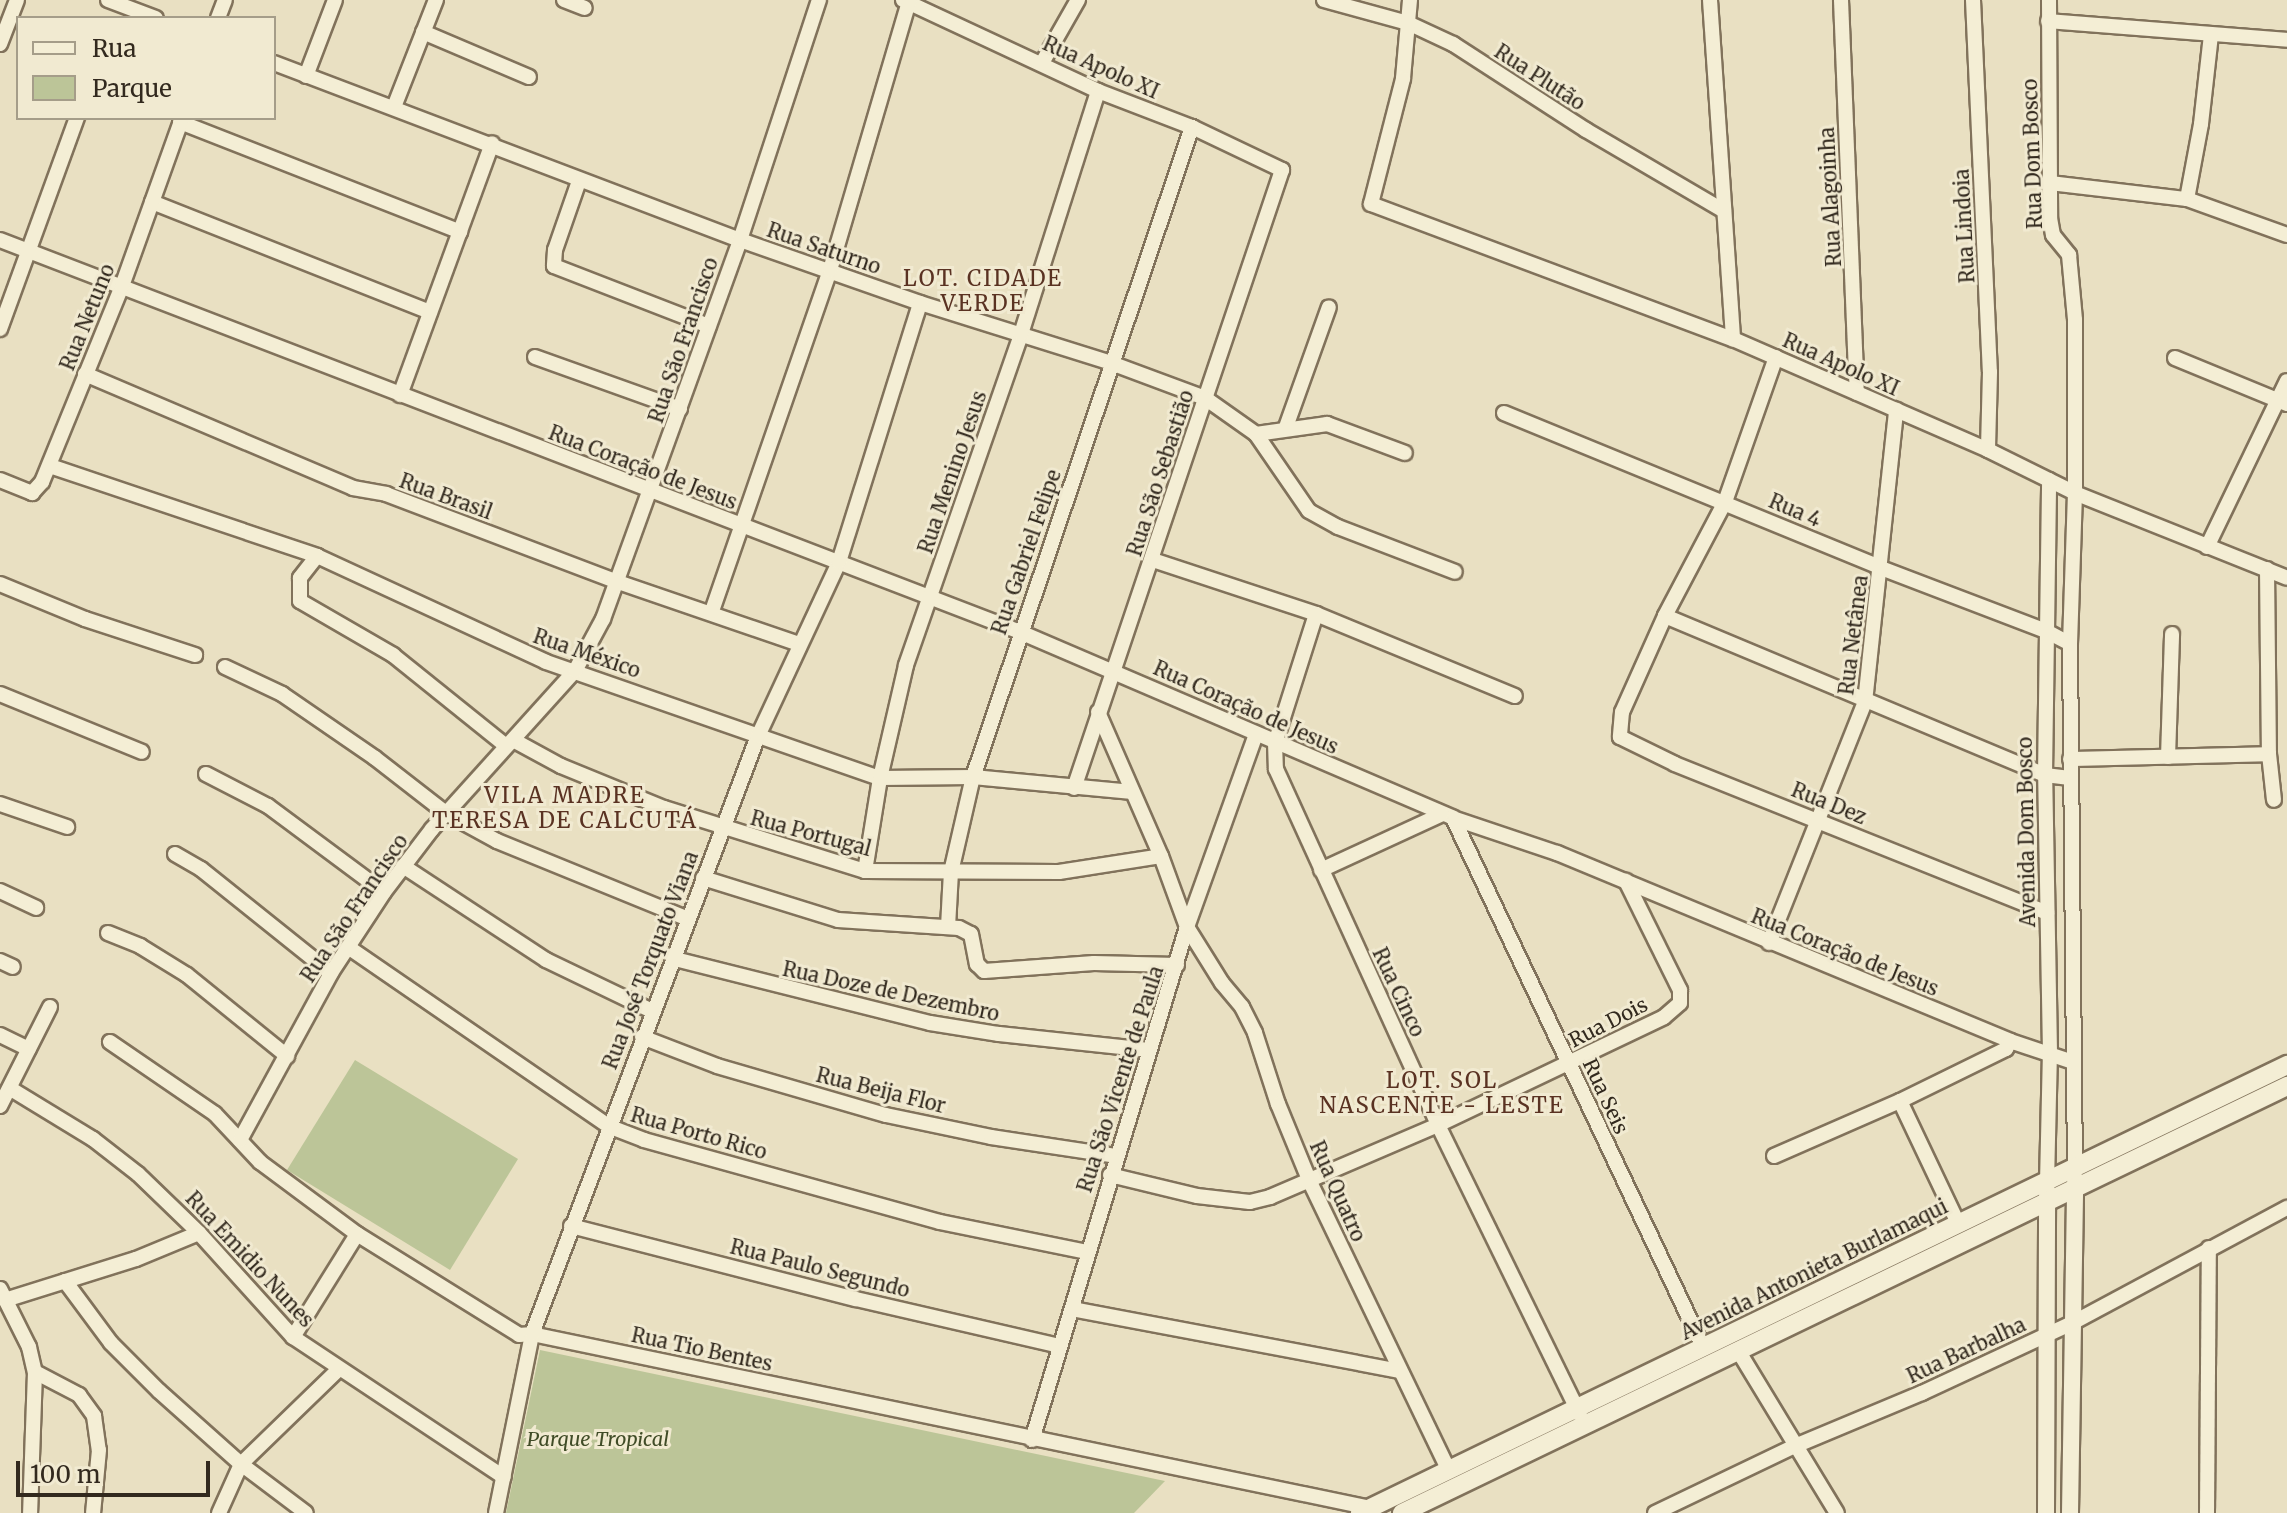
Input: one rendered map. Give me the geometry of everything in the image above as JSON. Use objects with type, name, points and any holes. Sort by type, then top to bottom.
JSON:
[{"type":"main road","name":"Avenida Antonieta Burlamaqui","points":[[1409,1503],[1448,1469],[1582,1418],[1739,1352],[1958,1223],[2075,1170],[2287,1065]]},
{"type":"main road","name":"Avenida Antonieta Burlamaqui","points":[[1372,1511],[1409,1503],[1582,1418],[1703,1347],[2046,1203],[2286,1090]]},
{"type":"street","points":[[0,44],[17,0]]},
{"type":"street","points":[[306,76],[335,0]]},
{"type":"street","points":[[394,107],[436,0]]},
{"type":"street","points":[[564,0],[585,8]]},
{"type":"street","points":[[740,240],[819,0]]},
{"type":"street","points":[[1042,63],[1078,0]]},
{"type":"street","name":"Rua Plutão","points":[[1324,0],[1408,23],[1453,44],[1586,130],[1724,211]]},
{"type":"street","points":[[1408,23],[1410,0]]},
{"type":"street","points":[[1710,0],[1733,339]]},
{"type":"street","name":"Rua Alagoinha","points":[[1841,0],[1857,393]]},
{"type":"street","name":"Rua Lindoia","points":[[1973,0],[1990,372],[1988,450]]},
{"type":"street","name":"Rua Dom Bosco","points":[[2049,0],[2053,235],[2069,255],[2074,283],[2075,493]]},
{"type":"street","points":[[712,611],[830,270],[906,1]]},
{"type":"street","name":"Rua Apolo XI","points":[[906,1],[1098,91],[1192,127],[1282,170]]},
{"type":"street","points":[[115,6],[149,16]]},
{"type":"street","points":[[2048,21],[2287,40]]},
{"type":"street","name":"Rua Apolo XI","points":[[1408,23],[1403,79],[1371,204],[1733,339],[1988,450],[2075,493],[2287,578]]},
{"type":"street","points":[[423,32],[529,77]]},
{"type":"street","points":[[2187,199],[2211,35]]},
{"type":"street","name":"Rua Saturno","points":[[276,64],[492,143],[579,181],[740,240],[920,303],[1111,363],[1205,398],[1256,434],[1309,511],[1338,527],[1455,572]]},
{"type":"street","name":"Rua Menino Jesus","points":[[865,871],[880,778],[906,665],[1021,334],[1098,91]]},
{"type":"street","points":[[0,329],[76,120]]},
{"type":"street","points":[[181,120],[460,232]]},
{"type":"street","name":"Rua Netuno","points":[[0,480],[33,492],[50,466],[122,286],[181,120]]},
{"type":"street","name":"Rua Gabriel Felipe","points":[[948,927],[951,872],[973,777],[1192,127]]},
{"type":"street","points":[[400,395],[492,143]]},
{"type":"street","name":"Rua São Sebastião","points":[[1074,788],[1282,170]]},
{"type":"street","points":[[579,181],[552,260],[560,271],[709,326]]},
{"type":"street","points":[[2050,183],[2187,199],[2287,235]]},
{"type":"street","points":[[152,202],[430,312]]},
{"type":"street","name":"Rua Coração de Jesus","points":[[0,240],[1020,632],[1447,816],[1626,881],[2010,1041],[2073,1062]]},
{"type":"street","name":"Rua São Francisco","points":[[240,1140],[331,973],[384,892],[446,813],[575,671],[603,619],[618,582],[740,240]]},
{"type":"street","points":[[839,562],[920,303]]},
{"type":"street","points":[[1286,427],[1329,307]]},
{"type":"street","points":[[535,357],[680,409]]},
{"type":"street","points":[[1776,357],[1725,502],[1665,616],[2045,775],[2070,778]]},
{"type":"street","points":[[2175,358],[2283,402]]},
{"type":"street","name":"Rua Brasil","points":[[85,374],[335,481],[423,508],[618,582],[712,611],[799,644]]},
{"type":"street","points":[[2207,547],[2283,402],[2287,381]]},
{"type":"street","name":"Rua Netânea","points":[[1769,943],[1865,702],[1896,410]]},
{"type":"street","name":"Rua 4","points":[[1504,413],[1881,568],[2046,631],[2070,644]]},
{"type":"street","points":[[1256,434],[1318,423],[1341,426],[1405,453]]},
{"type":"street","name":"Rua México","points":[[50,466],[317,556],[494,640],[880,778],[973,777],[1132,792]]},
{"type":"street","name":"Avenida Dom Bosco","points":[[2047,1183],[2050,1053],[2045,775],[2049,480]]},
{"type":"street","points":[[2070,1513],[2075,1170],[2070,644],[2075,493]]},
{"type":"street","name":"Rua Portugal","points":[[317,556],[300,578],[300,601],[393,655],[510,743],[607,786],[722,828],[865,871],[1059,872],[1161,856]]},
{"type":"street","points":[[1153,560],[1316,614],[1515,696]]},
{"type":"street","name":"Rua José Torquato Viana","points":[[496,1513],[532,1334],[608,1126],[675,959],[758,736],[839,562]]},
{"type":"street","points":[[2267,569],[2269,754],[2274,800]]},
{"type":"street","points":[[0,584],[85,619],[195,655]]},
{"type":"street","points":[[1275,743],[1316,614]]},
{"type":"street","name":"Rua Dez","points":[[1665,616],[1622,712],[1620,737],[2047,913]]},
{"type":"street","points":[[2168,757],[2172,634]]},
{"type":"street","points":[[225,667],[282,694],[327,723],[446,813],[545,864],[688,919]]},
{"type":"street","points":[[0,694],[142,752]]},
{"type":"street","name":"Rua Quatro","points":[[1098,712],[1161,856],[1187,927],[1222,983],[1242,1007],[1255,1033],[1278,1104],[1310,1182],[1448,1469]]},
{"type":"street","name":"Rua São Vicente de Paula","points":[[1032,1440],[1187,927],[1256,734]]},
{"type":"street","name":"Rua Cinco","points":[[1275,743],[1276,769],[1284,793],[1438,1125],[1582,1418]]},
{"type":"street","points":[[2070,759],[2269,754]]},
{"type":"street","points":[[206,774],[268,806],[384,892]]},
{"type":"street","points":[[0,804],[67,827]]},
{"type":"street","points":[[1321,870],[1447,816]]},
{"type":"street","name":"Rua Seis","points":[[1447,816],[1703,1347]]},
{"type":"street","points":[[175,854],[201,869],[331,973]]},
{"type":"street","points":[[403,866],[546,960],[652,1011]]},
{"type":"street","points":[[703,878],[838,920],[948,927],[971,934],[977,964],[991,971],[1094,963],[1177,965]]},
{"type":"street","name":"Rua Dois","points":[[1110,1175],[1197,1196],[1250,1202],[1310,1182],[1438,1125],[1664,1017],[1680,1003],[1675,978],[1626,881]]},
{"type":"street","points":[[0,891],[36,908]]},
{"type":"street","points":[[108,933],[140,946],[187,975],[287,1056]]},
{"type":"street","name":"Rua Porto Rico","points":[[348,947],[608,1126],[644,1140],[940,1222],[1087,1252]]},
{"type":"street","name":"Rua Doze de Dezembro","points":[[675,959],[765,985],[930,1023],[1149,1050]]},
{"type":"street","points":[[0,1106],[50,1007]]},
{"type":"street","points":[[0,1035],[29,1049]]},
{"type":"street","name":"Rua Beija Flor","points":[[642,1037],[717,1066],[886,1115],[1006,1140],[1116,1156]]},
{"type":"street","points":[[1774,1156],[1900,1101],[2006,1049],[2010,1041]]},
{"type":"street","name":"Rua Tio Bentes","points":[[110,1042],[215,1114],[260,1162],[357,1234],[519,1335],[532,1334],[1372,1511]]},
{"type":"street","name":"Rua Emidio Nunes","points":[[11,1089],[93,1139],[138,1174],[199,1233],[293,1337],[338,1370],[504,1477]]},
{"type":"street","points":[[1900,1101],[1958,1223]]},
{"type":"street","points":[[2046,1513],[2047,1183]]},
{"type":"street","name":"Rua Barbalha","points":[[1655,1513],[1795,1446],[1922,1393],[2074,1322],[2287,1208]]},
{"type":"street","name":"Rua Paulo Segundo","points":[[571,1226],[856,1299],[1060,1346]]},
{"type":"street","points":[[30,1513],[35,1372],[29,1347],[2,1295],[65,1281],[199,1233]]},
{"type":"street","points":[[293,1337],[357,1234]]},
{"type":"street","points":[[2207,1513],[2209,1248]]},
{"type":"street","points":[[65,1281],[111,1343],[241,1464],[306,1513]]},
{"type":"street","points":[[1072,1309],[1400,1371]]},
{"type":"street","points":[[1739,1352],[1837,1513]]},
{"type":"street","points":[[219,1513],[241,1464],[338,1370]]},
{"type":"street","points":[[35,1372],[79,1395],[94,1416],[99,1450],[93,1513]]},
{"type":"green space","points":[[355,1060],[518,1159],[450,1270],[287,1170]]},
{"type":"green space","name":"Parque Tropical","points":[[540,1350],[1165,1481],[1134,1513],[506,1513]]},
{"type":"district","name":"LOT. CIDADE VERDE","points":[[983,290]]},
{"type":"district","name":"VILA MADRE TERESA DE CALCUTÁ","points":[[565,808]]},
{"type":"district","name":"LOT. SOL NASCENTE - LESTE","points":[[1442,1092]]}]
